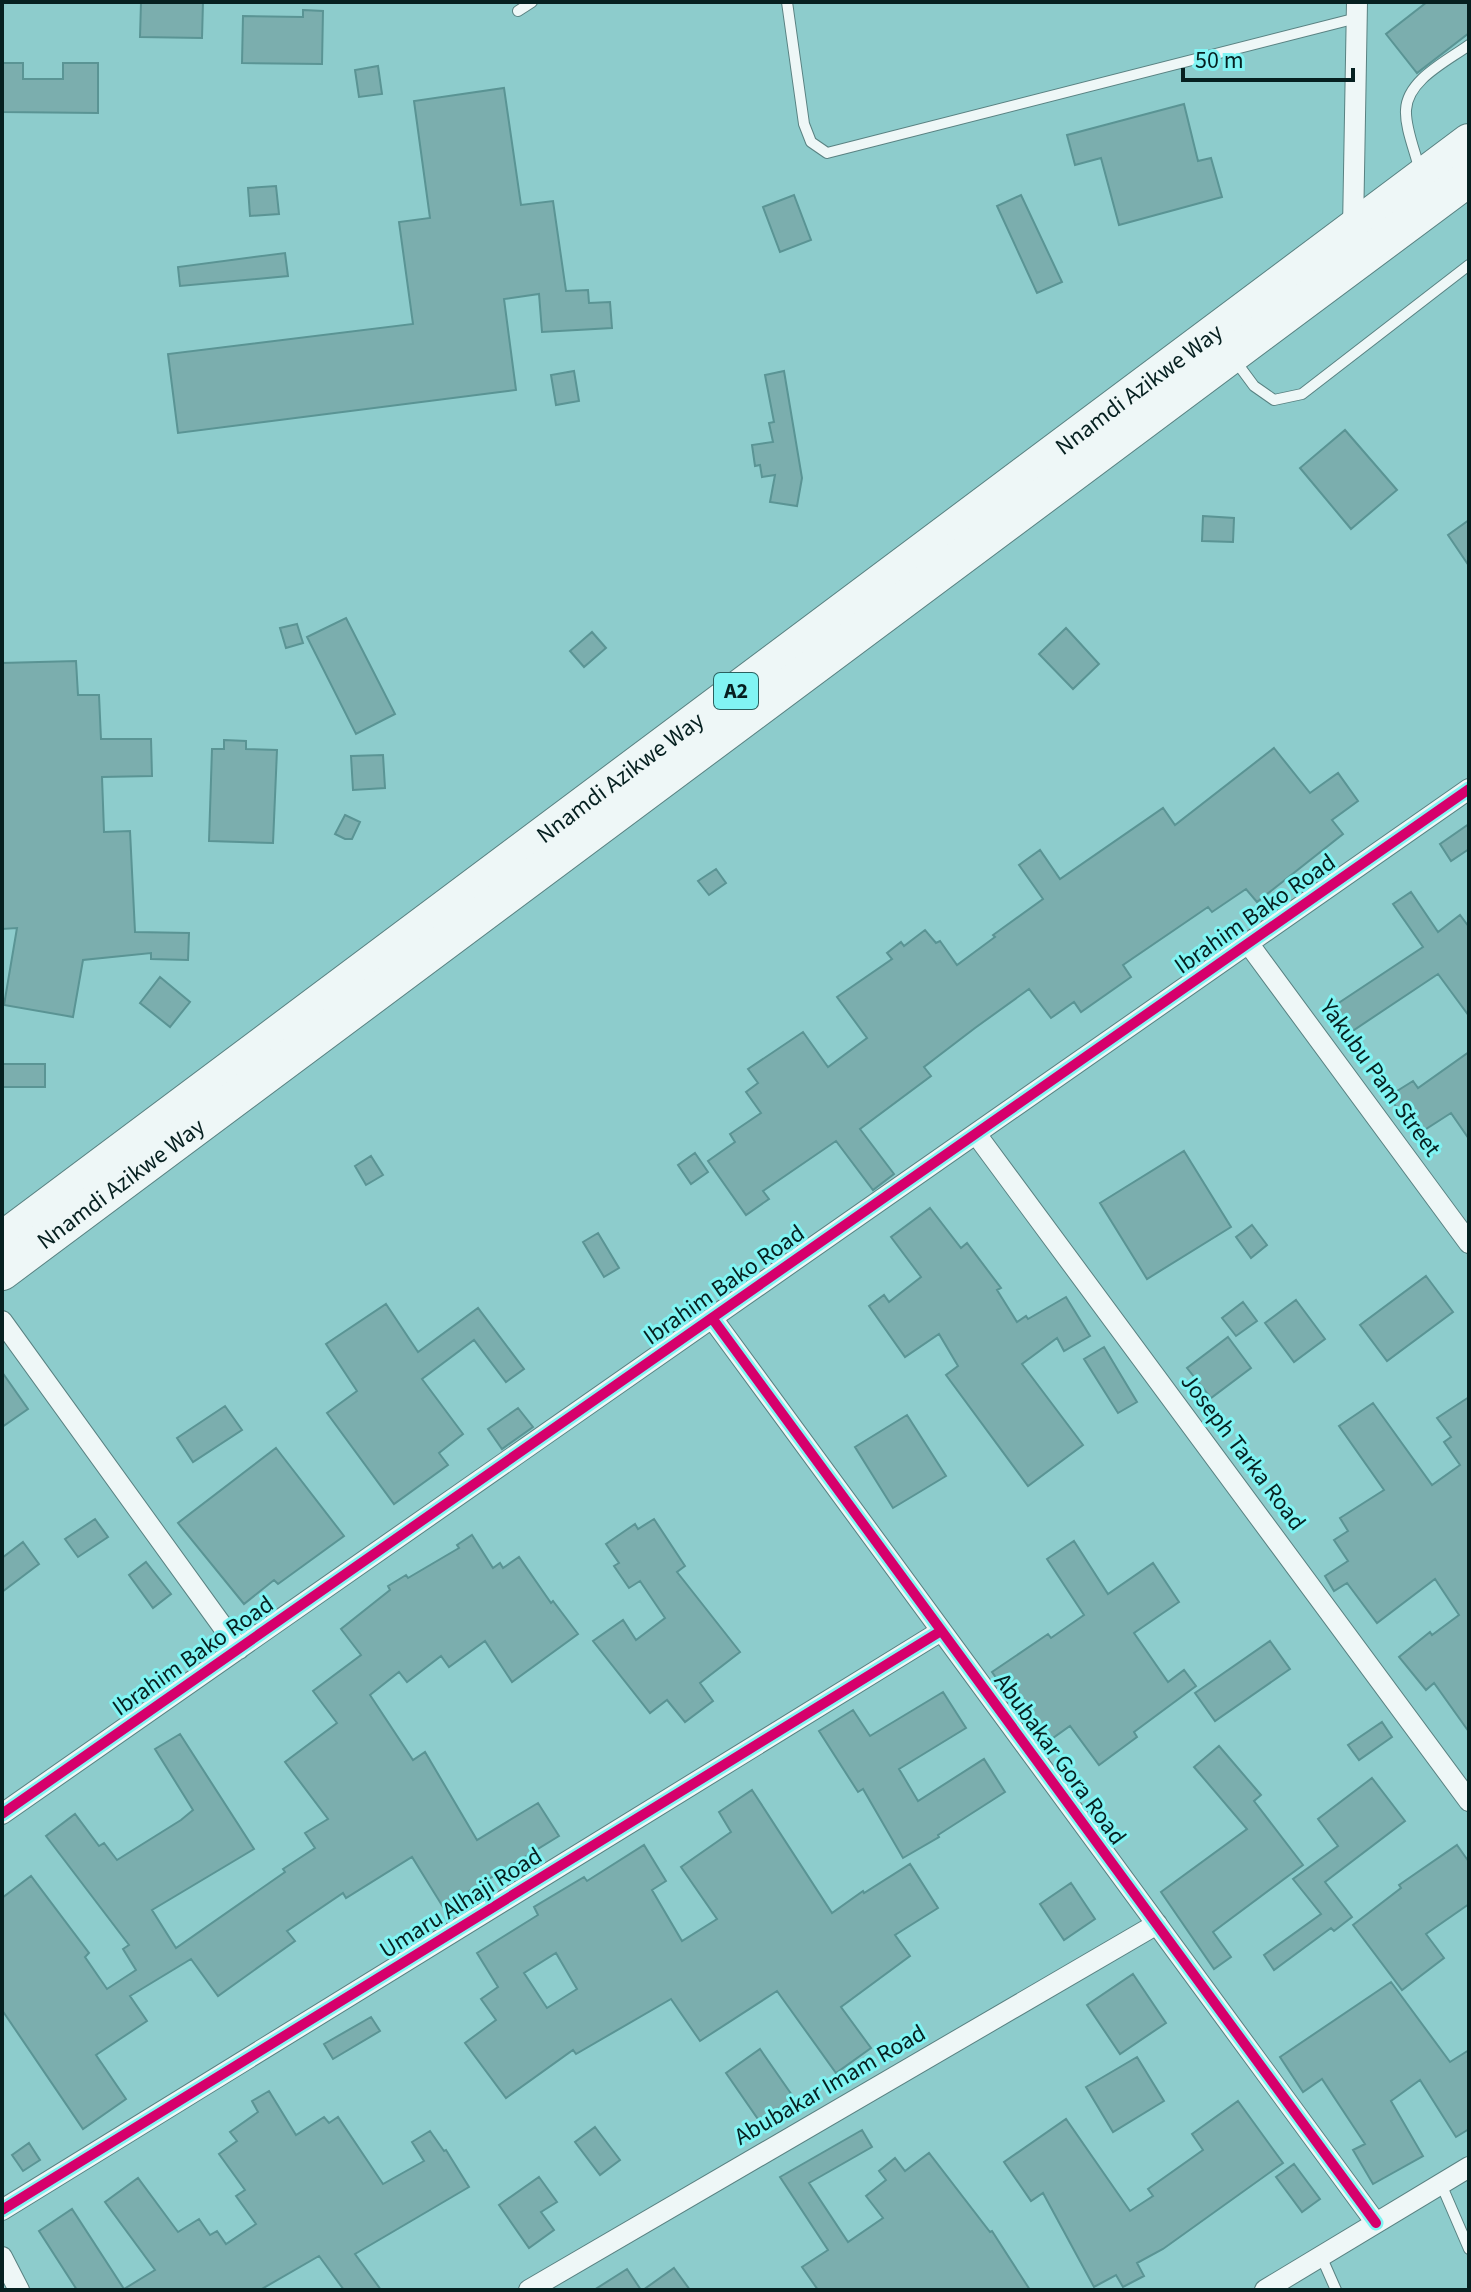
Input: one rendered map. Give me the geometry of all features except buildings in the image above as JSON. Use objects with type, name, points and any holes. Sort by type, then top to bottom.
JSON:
[{"type":"highway","name":"Nnamdi Azikwe Way","points":[[2,1272],[1223,344],[1353,229],[1469,142]]},
{"type":"highway","name":"Nnamdi Azikwe Way","points":[[2,1240],[1223,344],[1469,178]]},
{"type":"street","points":[[1353,229],[1357,10]]},
{"type":"street","name":"Ibrahim Bako Road","points":[[2,1814],[1469,789]]},
{"type":"street","name":"Yakubu Pam Street","points":[[1248,943],[1469,1243]]},
{"type":"street","name":"Joseph Tarka Road","points":[[976,1134],[1469,1801]]},
{"type":"street","name":"Abubakar Gora Road","points":[[712,1318],[1376,2223]]},
{"type":"street","points":[[2,1321],[239,1649]]},
{"type":"street","name":"Umaru Alhaji Road","points":[[2,2210],[941,1631]]},
{"type":"street","name":"Abubakar Imam Road","points":[[529,2290],[1157,1924]]},
{"type":"street","points":[[1265,2290],[1469,2167]]},
{"type":"street","points":[[2,2257],[19,2290]]},
{"type":"lane","points":[[518,11],[532,2]]},
{"type":"lane","points":[[787,2],[804,124],[811,142],[827,153],[1357,10]]},
{"type":"lane","points":[[1422,177],[1405,112],[1410,93],[1429,74],[1469,45]]},
{"type":"lane","points":[[1223,344],[1254,386],[1274,400],[1302,394],[1469,265]]},
{"type":"lane","points":[[1441,2184],[1469,2249]]},
{"type":"lane","points":[[1321,2256],[1336,2290]]},
{"type":"cycle path","points":[[2,1814],[1469,789]]},
{"type":"cycle path","points":[[712,1318],[1376,2223]]},
{"type":"cycle path","points":[[2,2210],[941,1631]]}]
